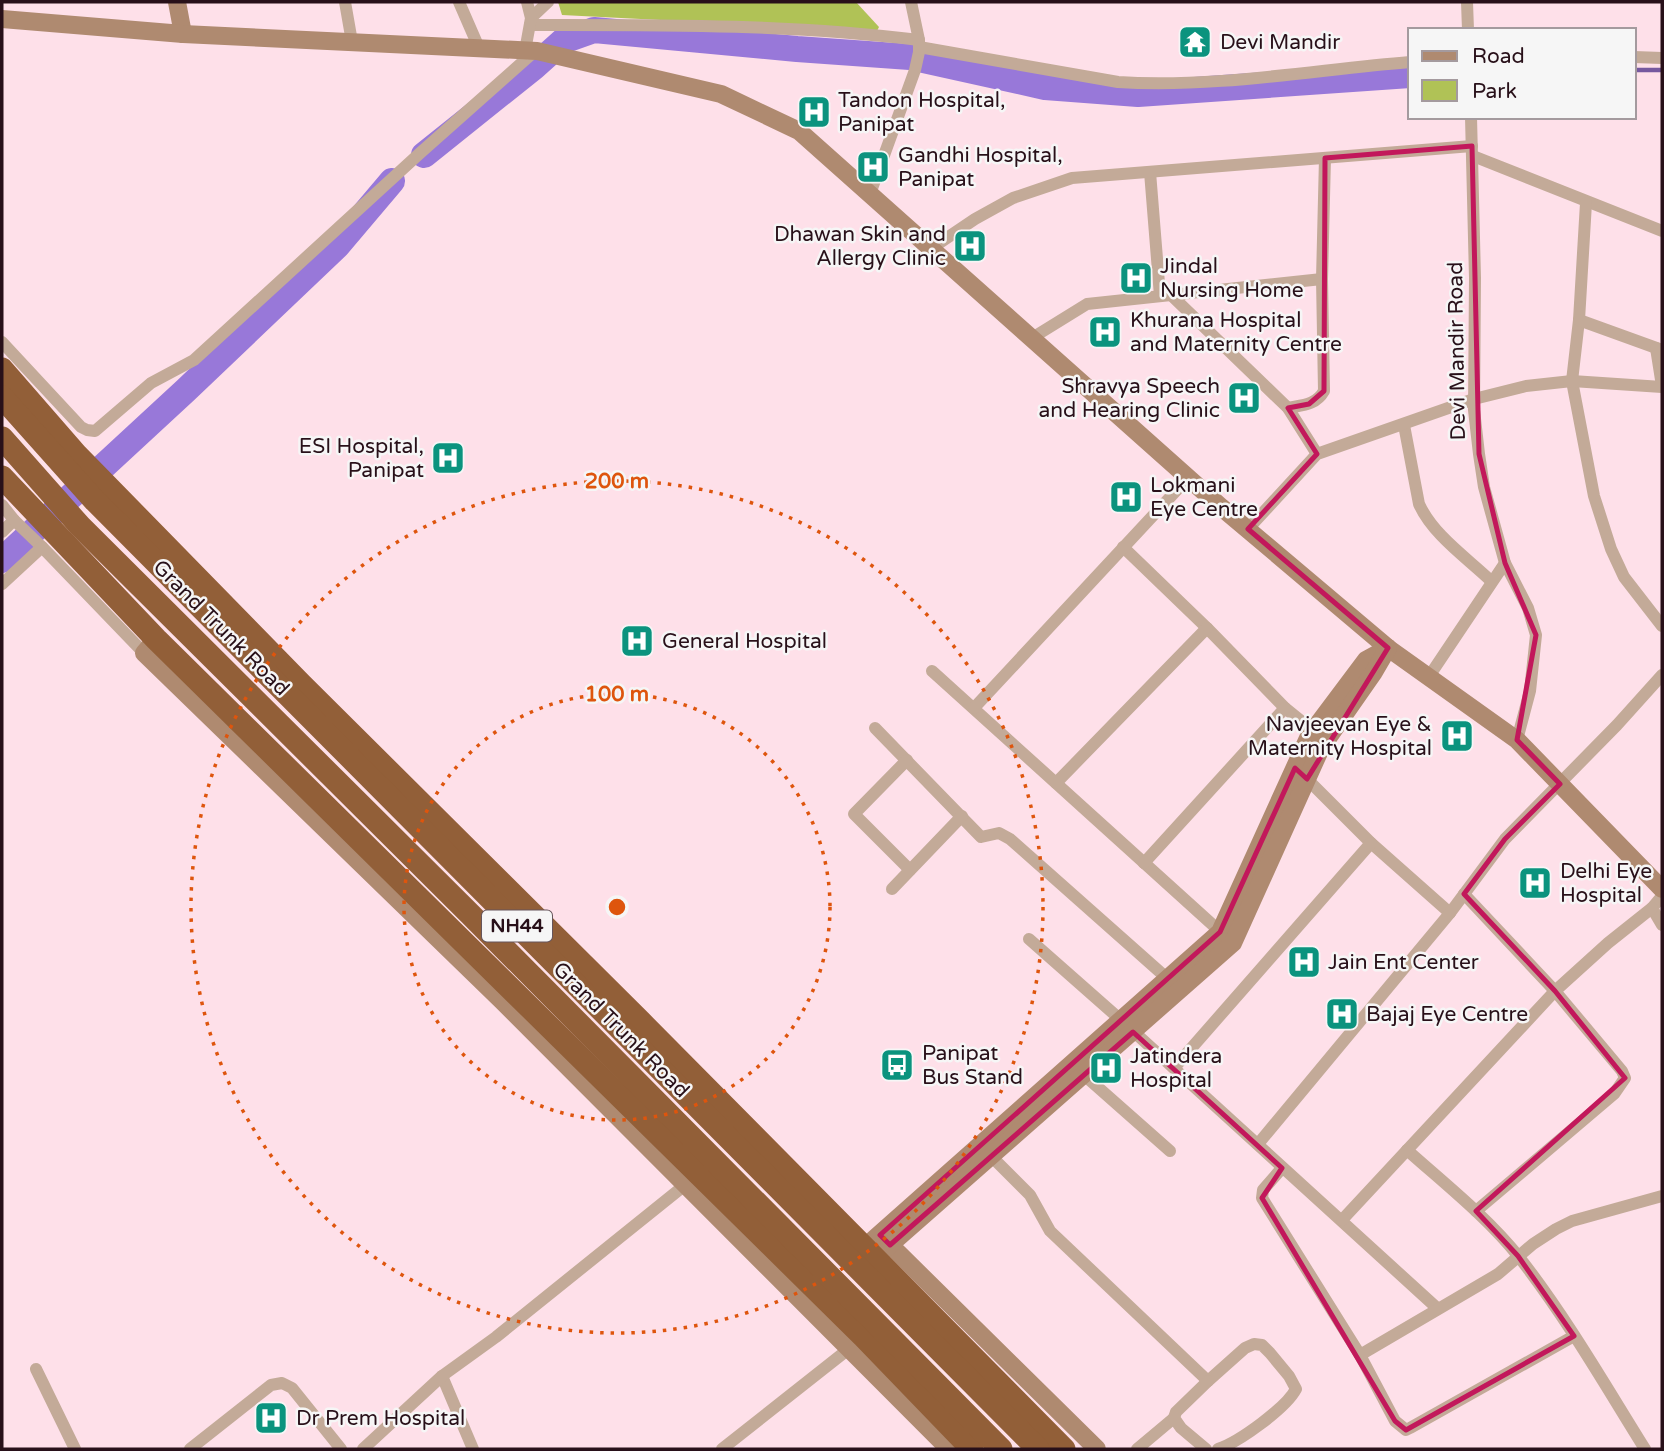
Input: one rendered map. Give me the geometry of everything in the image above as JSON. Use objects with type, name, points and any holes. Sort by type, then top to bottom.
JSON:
[{"type":"highway","points":[[2,369],[76,454],[336,720],[878,1246],[1064,1449]]},
{"type":"highway","name":"Grand Trunk Road","points":[[2,397],[94,501],[1038,1449]]},
{"type":"highway","name":"Grand Trunk Road","points":[[2,438],[80,526],[1001,1449]]},
{"type":"highway","points":[[2,477],[20,516],[150,646],[287,767],[692,1180],[856,1343],[972,1449]]},
{"type":"highway","points":[[287,767],[336,720]]},
{"type":"street","points":[[177,2],[183,34]]},
{"type":"street","points":[[345,2],[352,42]]},
{"type":"street","points":[[459,2],[479,48]]},
{"type":"street","points":[[527,2],[532,51]]},
{"type":"street","points":[[530,21],[548,2]]},
{"type":"street","points":[[870,194],[915,70],[919,47],[911,2]]},
{"type":"street","points":[[1466,2],[1468,28]]},
{"type":"street","points":[[2,19],[183,34],[532,51],[721,94],[799,131],[1188,478],[1388,648],[1517,740],[1662,889]]},
{"type":"street","points":[[530,21],[700,24],[860,33],[919,47],[1118,82],[1225,81],[1408,62]]},
{"type":"street","points":[[2,342],[81,426],[87,430],[95,430],[151,383],[194,360],[532,51]]},
{"type":"street","points":[[1636,57],[1662,58]]},
{"type":"street","name":"Devi Mandir Road","points":[[1471,119],[1474,399],[1479,454],[1484,487],[1505,563],[1528,608],[1536,635],[1530,691],[1517,740]]},
{"type":"street","points":[[932,248],[1013,198],[1072,178],[1325,158],[1472,151],[1586,203],[1662,231]]},
{"type":"street","points":[[1288,408],[1309,404],[1319,399],[1324,391],[1322,279],[1325,158]]},
{"type":"street","points":[[1150,172],[1166,295],[1288,408],[1317,454]]},
{"type":"street","points":[[1586,203],[1579,320],[1572,381],[1594,496],[1611,549],[1624,578],[1662,626]]},
{"type":"street","points":[[1032,338],[1087,304],[1322,279]]},
{"type":"street","points":[[1248,529],[1317,454],[1474,399],[1526,386],[1572,381],[1662,387],[1659,349],[1579,320]]},
{"type":"street","points":[[1404,425],[1423,513],[1437,531],[1491,581]]},
{"type":"street","points":[[974,708],[1188,478]]},
{"type":"street","points":[[2,505],[20,516],[2,533]]},
{"type":"street","points":[[2,583],[48,544]]},
{"type":"street","points":[[1123,547],[1285,708],[1320,736]]},
{"type":"street","points":[[1428,678],[1505,563]]},
{"type":"street","points":[[1056,783],[1207,628]]},
{"type":"street","points":[[150,646],[502,1000],[692,1180],[496,1337],[442,1376],[363,1449]]},
{"type":"street","points":[[1097,1449],[878,1246],[1227,938],[1320,736],[1374,672],[1388,648]]},
{"type":"street","points":[[932,671],[1227,938]]},
{"type":"street","points":[[1258,1144],[1450,913],[1505,839],[1662,675]]},
{"type":"street","points":[[1144,863],[1285,708]]},
{"type":"street","points":[[875,728],[981,837],[999,833],[1010,839],[1168,980]]},
{"type":"street","points":[[907,760],[854,814],[909,870]]},
{"type":"street","points":[[1301,773],[1370,843],[1450,913]]},
{"type":"street","points":[[892,889],[962,816]]},
{"type":"street","points":[[1174,1068],[1370,843]]},
{"type":"street","points":[[1464,894],[1555,991],[1625,1078],[1614,1094],[1476,1211]]},
{"type":"street","points":[[1342,1220],[1555,991],[1652,908],[1662,896]]},
{"type":"street","points":[[1652,908],[1662,925]]},
{"type":"street","points":[[986,1150],[1084,1075],[1168,980],[1227,938]]},
{"type":"street","points":[[1029,939],[1437,1308]]},
{"type":"street","points":[[1084,1075],[1171,1151]]},
{"type":"street","points":[[986,1150],[1030,1195],[1050,1231],[1208,1381]]},
{"type":"street","points":[[1407,1150],[1476,1211],[1518,1256],[1574,1336],[1645,1449]]},
{"type":"street","points":[[1282,1168],[1263,1190],[1262,1198],[1360,1354],[1395,1422],[1406,1430],[1574,1336]]},
{"type":"street","points":[[1360,1354],[1498,1274],[1556,1229],[1572,1221],[1662,1196]]},
{"type":"street","points":[[722,1449],[856,1343],[948,1449]]},
{"type":"street","points":[[1136,1449],[1174,1418],[1176,1412],[1245,1348],[1254,1343],[1262,1345],[1289,1376],[1296,1389],[1275,1412],[1238,1439],[1219,1449]]},
{"type":"street","points":[[36,1369],[75,1449]]},
{"type":"street","points":[[442,1376],[473,1449]]},
{"type":"street","points":[[190,1449],[271,1385],[282,1383],[292,1388],[341,1449]]},
{"type":"street","points":[[1174,1418],[1181,1429],[1206,1449]]},
{"type":"highlighted area","points":[[1472,146],[1479,454],[1505,563],[1536,635],[1517,740],[1560,784],[1505,839],[1464,894],[1555,991],[1625,1078],[1476,1211],[1518,1256],[1574,1336],[1406,1430],[1395,1421],[1262,1198],[1282,1168],[1133,1032],[890,1245],[880,1235],[1220,932],[1295,768],[1307,779],[1388,648],[1248,529],[1317,454],[1288,408],[1309,404],[1324,391],[1325,158]]},
{"type":"green space","points":[[558,2],[856,2],[879,27],[877,31],[562,15]]},
{"type":"waterway","points":[[424,155],[563,41],[594,30],[910,57],[1045,87],[1138,94],[1408,75]]},
{"type":"waterway","points":[[1636,70],[1662,70]]},
{"type":"waterway","points":[[2,560],[337,246],[392,181]]},
{"type":"place","name":"Devi Mandir","points":[[1195,42]]},
{"type":"place","name":"Tandon Hospital, Panipat","points":[[814,112]]},
{"type":"place","name":"Gandhi Hospital, Panipat","points":[[873,167]]},
{"type":"place","name":"Dhawan Skin and Allergy Clinic","points":[[970,246]]},
{"type":"place","name":"Jindal Nursing Home","points":[[1136,278]]},
{"type":"place","name":"Khurana Hospital and Maternity Centre","points":[[1105,332]]},
{"type":"place","name":"Shravya Speech and Hearing Clinic","points":[[1244,398]]},
{"type":"place","name":"ESI Hospital, Panipat","points":[[448,458]]},
{"type":"place","name":"Lokmani Eye Centre","points":[[1126,497]]},
{"type":"place","name":"General Hospital","points":[[637,641]]},
{"type":"place","name":"Navjeevan Eye & Maternity Hospital","points":[[1457,736]]},
{"type":"place","name":"Delhi Eye Hospital","points":[[1535,883]]},
{"type":"place","name":"Jain Ent Center","points":[[1304,962]]},
{"type":"place","name":"Bajaj Eye Centre","points":[[1342,1014]]},
{"type":"place","name":"Panipat Bus Stand","points":[[897,1065]]},
{"type":"place","name":"Jatindera Hospital","points":[[1106,1068]]},
{"type":"place","name":"Dr Prem Hospital","points":[[271,1418]]}]
